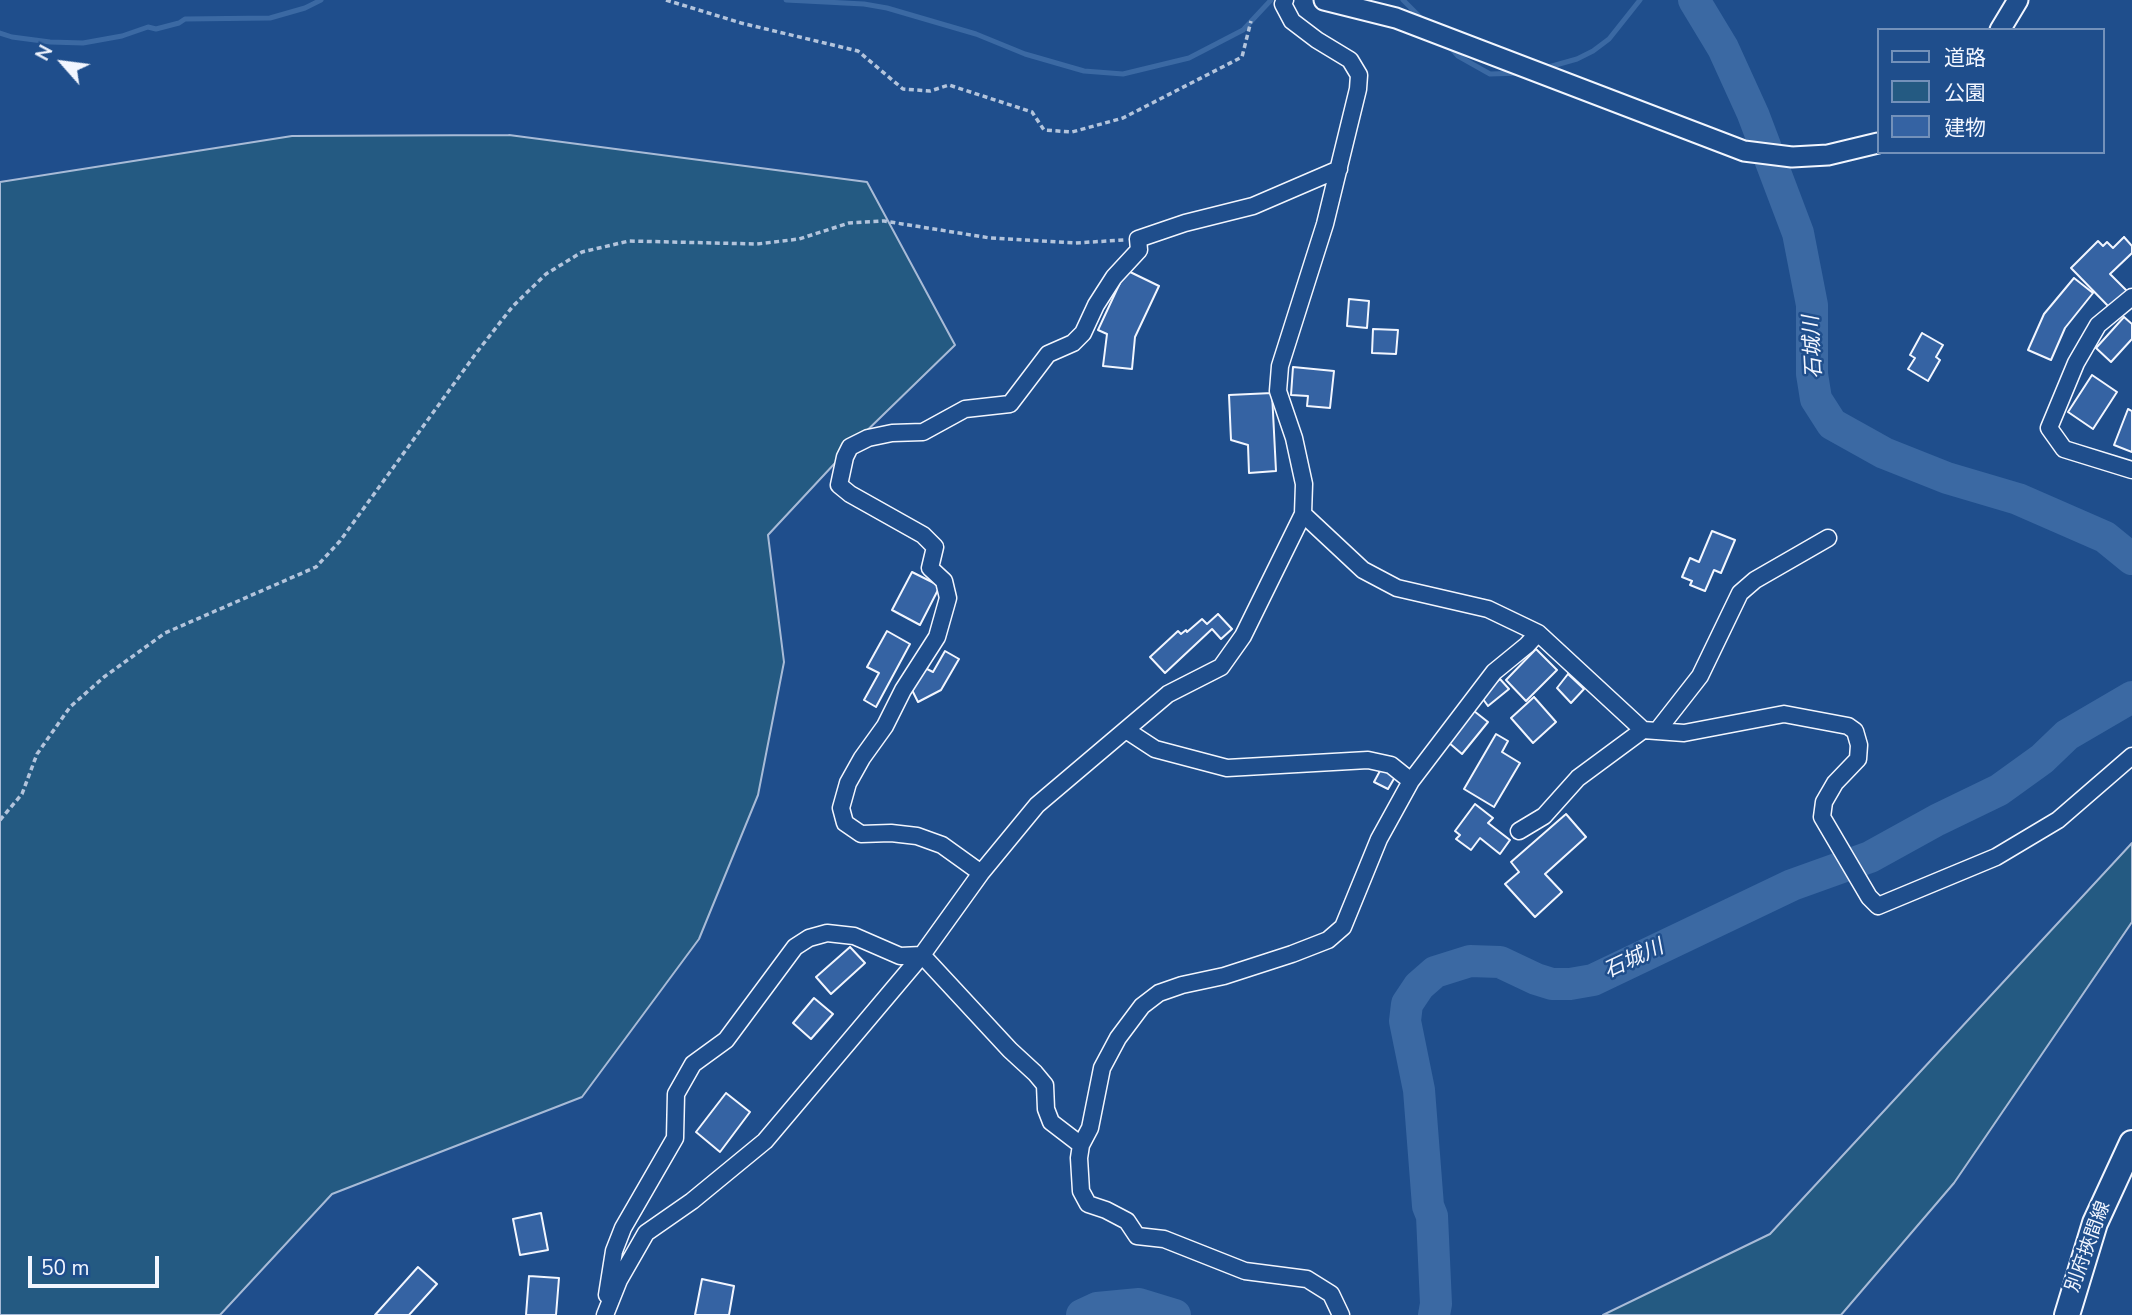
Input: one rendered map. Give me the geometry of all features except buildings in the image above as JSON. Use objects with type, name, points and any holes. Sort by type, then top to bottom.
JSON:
[{"type":"main road","name":"別府挾間線","points":[[2067,1315],[2095,1223],[2132,1143]]},
{"type":"street","points":[[606,1313],[620,1280],[646,1233],[692,1200],[765,1140],[922,954],[981,873],[1037,805],[1168,694],[1220,667],[1243,636],[1303,514],[1304,485],[1294,438],[1278,391],[1280,366],[1325,224],[1359,75],[1350,60],[1317,40],[1293,21],[1283,4],[1285,0]]},
{"type":"street","points":[[1324,0],[1396,18],[1744,151],[1792,158],[1828,155],[1876,143]]},
{"type":"street","points":[[2001,28],[2018,0]]},
{"type":"street","points":[[981,873],[942,845],[917,836],[861,834],[845,823],[841,808],[848,783],[885,726],[903,690],[937,636],[948,598],[944,581],[930,568],[935,547],[923,535],[850,494],[839,485],[850,447],[868,438],[892,433],[923,432],[965,409],[1010,404],[1048,354],[1073,343],[1083,332],[1114,277],[1139,250],[1138,239],[1185,223],[1253,206],[1339,169]]},
{"type":"street","points":[[2132,297],[2098,325],[2076,363],[2049,428],[2064,449],[2132,470]]},
{"type":"street","points":[[1303,514],[1363,570],[1397,588],[1488,609],[1538,633],[1650,731],[1684,733],[1784,713],[1847,726],[1855,731],[1859,745],[1858,759],[1835,783],[1824,802],[1822,817],[1878,906],[1996,857],[2058,820],[2132,756]]},
{"type":"street","points":[[1519,831],[1544,816],[1578,778],[1650,731],[1700,676],[1740,593],[1755,580],[1828,538]]},
{"type":"street","points":[[1342,1315],[1331,1294],[1307,1279],[1245,1271],[1164,1239],[1137,1236],[1127,1221],[1088,1204],[1081,1191],[1079,1158],[1081,1144],[1090,1128],[1102,1068],[1118,1038],[1142,1006],[1159,993],[1224,976],[1328,940],[1343,927],[1379,839],[1411,780],[1494,672],[1538,633]]},
{"type":"street","points":[[1126,730],[1155,748],[1227,768],[1368,760],[1391,765],[1411,780]]},
{"type":"street","points":[[606,1313],[614,1251],[623,1227],[674,1138],[676,1094],[693,1064],[726,1040],[795,947],[809,938],[827,933],[854,936],[900,956],[922,954]]},
{"type":"street","points":[[922,954],[1010,1050],[1035,1073],[1045,1085],[1046,1109],[1051,1122],[1081,1144]]},
{"type":"path","points":[[666,0],[741,23],[858,51],[903,89],[930,91],[949,85],[1032,112],[1044,130],[1072,132],[1123,118],[1242,57],[1251,21]]},
{"type":"path","points":[[0,820],[22,794],[37,754],[71,707],[104,677],[165,633],[316,567],[340,541],[513,306],[546,274],[582,252],[629,241],[757,244],[799,239],[849,223],[884,221],[990,238],[1075,243],[1138,239]]},
{"type":"green space","points":[[509,135],[867,182],[955,345],[850,447],[768,535],[784,662],[758,795],[699,939],[582,1097],[332,1194],[220,1315],[0,1315],[0,182],[292,136]]},
{"type":"green space","points":[[2132,843],[2132,922],[1954,1183],[1841,1315],[1603,1315],[1770,1234]]},
{"type":"waterway","points":[[0,33],[50,42],[83,43],[122,36],[148,27],[156,29],[185,19],[270,18],[305,8],[321,0]]},
{"type":"waterway","points":[[786,0],[864,4],[887,8],[976,34],[1025,54],[1084,71],[1123,74],[1189,58],[1243,30],[1271,0]]},
{"type":"waterway","points":[[1403,0],[1423,20]]},
{"type":"waterway","points":[[1545,68],[1577,59],[1593,51],[1609,39],[1640,0]]},
{"type":"waterway","name":"石城川","points":[[1694,0],[1723,48],[1753,114],[1798,233],[1812,305],[1812,374],[1816,399],[1832,424],[1884,453],[1947,478],[2018,499],[2105,537],[2132,559]]},
{"type":"waterway","points":[[1450,47],[1458,56],[1490,74],[1522,73]]},
{"type":"waterway","name":"石城川","points":[[1434,1315],[1436,1304],[1432,1216],[1428,1206],[1419,1090],[1405,1021],[1407,1004],[1419,986],[1435,972],[1470,961],[1500,962],[1552,984],[1593,980],[1792,885],[1870,857],[1999,790],[2042,759],[2067,735],[2132,697]]},
{"type":"waterway","name":"石城川","points":[[1082,1315],[1097,1308],[1139,1304],[1175,1315]]}]
